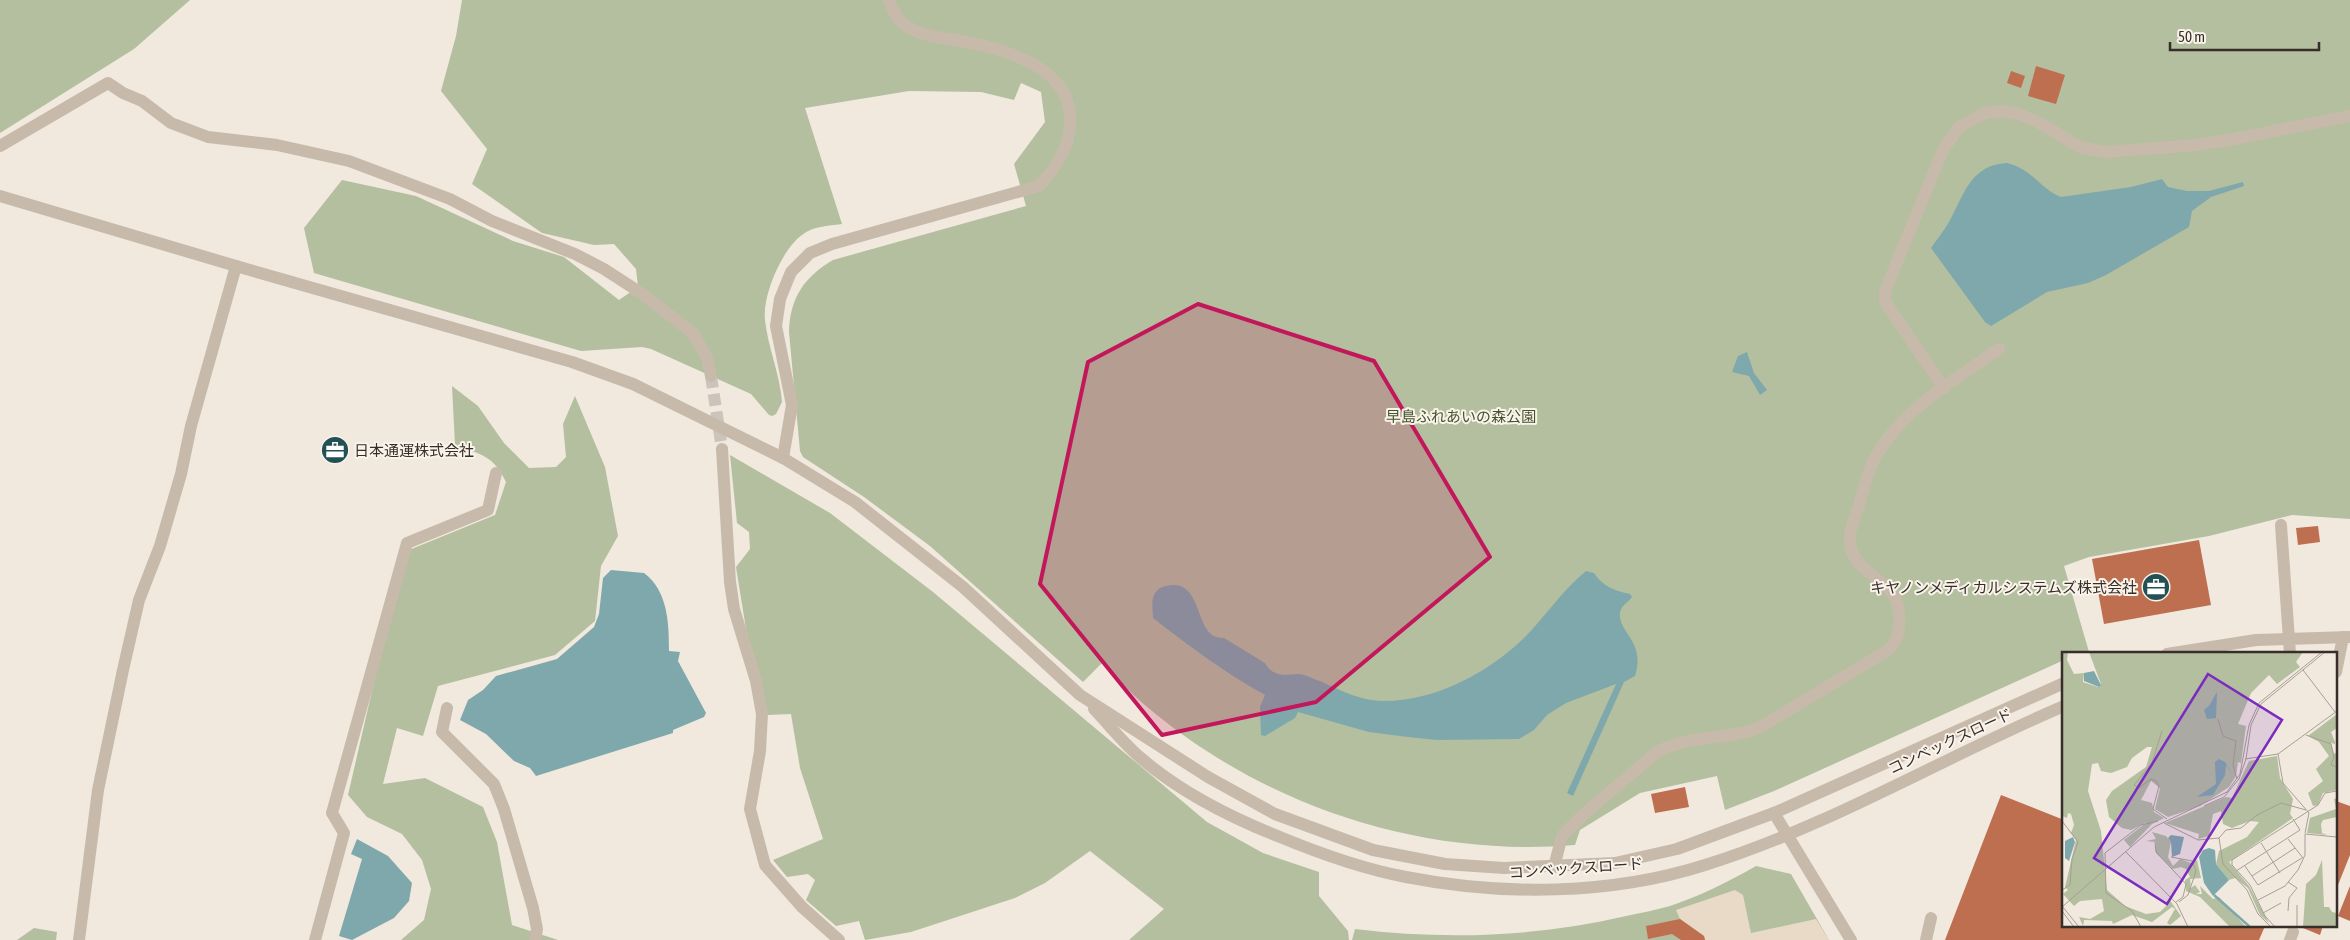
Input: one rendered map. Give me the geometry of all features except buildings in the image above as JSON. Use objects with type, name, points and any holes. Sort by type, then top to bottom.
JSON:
[{"type":"street","points":[[783,458],[792,405],[776,326],[780,299],[791,272],[810,253],[832,244],[1038,186],[1051,173],[1064,154],[1070,135],[1070,110],[1065,94],[1052,76],[1001,50],[915,31],[900,20],[889,0]]},
{"type":"street","points":[[0,146],[108,83],[123,93],[142,101],[171,123],[208,137],[277,145],[349,161],[450,199],[492,221],[575,254],[604,269],[641,293],[693,333],[707,358],[711,376]]},
{"type":"street","points":[[1944,388],[1885,302],[1885,292],[1943,150],[1959,127],[1985,113],[2003,111],[2018,114],[2038,122],[2080,147],[2105,152],[2215,142],[2350,116]]},
{"type":"street","points":[[0,196],[572,362],[633,384],[783,458],[855,502],[963,587],[1080,695]]},
{"type":"street","points":[[79,940],[98,790],[123,670],[140,600],[160,546],[181,474],[191,426],[236,266]]},
{"type":"street","points":[[1554,867],[1562,836],[1584,814],[1657,752],[1671,745],[1747,732],[1759,728],[1880,656],[1894,643],[1899,631],[1897,600],[1892,593],[1859,564],[1851,546],[1850,534],[1874,461],[1888,438],[1905,420],[1944,388],[1999,349]]},
{"type":"street","points":[[722,449],[730,582],[734,609],[756,681],[762,714],[760,751],[750,809],[765,865],[802,907],[839,940]]},
{"type":"street","points":[[315,940],[344,833],[332,814],[407,543],[488,510],[496,473]]},
{"type":"street","points":[[2281,525],[2290,652]]},
{"type":"street","points":[[2180,652],[2256,640],[2346,637],[2342,657]]},
{"type":"street","name":"コンベックスロード","points":[[1080,695],[1208,778],[1275,814],[1372,850],[1445,864],[1504,868],[1615,863],[1677,849],[1774,813],[2062,684]]},
{"type":"street","name":"コンベックスロード","points":[[1080,695],[1142,759],[1195,795],[1242,822],[1312,850],[1354,864],[1406,877],[1505,889],[1558,888],[1638,882],[1705,865],[1788,836],[2062,707]]},
{"type":"street","points":[[447,708],[442,732],[494,784],[504,809],[533,908],[537,929],[535,940]]},
{"type":"street","points":[[1774,813],[1851,940]]},
{"type":"street","points":[[1926,940],[1931,918]]},
{"type":"highlighted area","points":[[1198,304],[1374,361],[1490,557],[1316,702],[1162,735],[1040,584],[1088,362]]},
{"type":"green space","points":[[0,0],[190,0],[134,49],[0,133]]},
{"type":"green space","name":"早島ふれあいの森公園","points":[[462,0],[2350,0],[2350,519],[2292,515],[2209,536],[2089,557],[2064,566],[2089,652],[2062,652],[2062,661],[1774,791],[1725,810],[1717,776],[1640,793],[1580,830],[1575,845],[1517,847],[1460,843],[1403,833],[1347,818],[1293,797],[1241,772],[1192,741],[1140,701],[1102,663],[1083,682],[930,546],[864,497],[803,457],[800,451],[789,332],[792,309],[800,290],[814,274],[833,260],[1026,206],[1014,164],[1045,122],[1041,92],[1021,83],[1014,100],[981,92],[909,91],[805,108],[842,224],[816,228],[802,235],[787,251],[770,286],[765,320],[782,402],[776,414],[772,416],[751,394],[651,349],[642,347],[581,351],[314,273],[304,228],[342,180],[416,196],[513,241],[564,257],[619,300],[638,287],[636,269],[614,244],[594,245],[542,233],[472,184],[487,149],[441,91],[456,36]]},
{"type":"green space","points":[[452,386],[478,406],[504,443],[529,468],[556,467],[566,457],[563,424],[575,396],[605,467],[618,536],[601,566],[595,621],[555,655],[438,686],[423,736],[397,728],[383,784],[425,778],[483,807],[497,842],[512,925],[558,940],[401,940],[424,920],[431,889],[422,860],[402,834],[367,817],[348,795],[384,639],[409,550],[495,515],[506,482],[496,466],[486,457],[455,445]]},
{"type":"green space","points":[[730,455],[830,513],[933,592],[1207,822],[1263,853],[1319,872],[1319,896],[1348,931],[1349,940],[1129,940],[1164,909],[1090,851],[1045,883],[1015,898],[911,932],[865,940],[859,921],[836,926],[806,900],[815,880],[808,874],[787,877],[773,860],[823,839],[800,768],[791,714],[768,715],[746,629],[736,567],[750,549],[749,532],[737,523]]},
{"type":"green space","points":[[1756,866],[1791,874],[1829,940],[1352,940],[1355,929],[1423,935],[1457,935],[1525,932],[1592,923],[1670,906],[1714,888]]},
{"type":"green space","points":[[34,928],[57,932],[56,940],[17,940]]},
{"type":"shaded area","points":[[1735,890],[1743,895],[1751,933],[1816,919],[1829,940],[1705,940],[1704,936],[1680,919],[1676,910]]},
{"type":"water","points":[[2007,163],[2024,170],[2054,194],[2061,197],[2131,187],[2162,179],[2168,187],[2187,191],[2209,191],[2243,182],[2244,186],[2211,197],[2192,211],[2189,227],[2106,275],[2088,283],[2047,292],[1991,326],[1985,322],[1931,248],[1947,225],[1964,192],[1976,175],[1994,165]]},
{"type":"water","points":[[1747,352],[1754,373],[1767,390],[1760,395],[1749,376],[1732,372],[1738,356]]},
{"type":"water","points":[[611,570],[644,573],[658,589],[666,608],[669,651],[680,652],[678,661],[706,713],[704,717],[673,730],[673,733],[536,776],[530,768],[514,761],[486,734],[460,720],[468,700],[483,690],[496,676],[557,659],[594,627],[599,614],[603,578]]},
{"type":"water","points":[[1586,571],[1594,573],[1597,578],[1609,587],[1630,594],[1632,597],[1620,613],[1623,626],[1635,646],[1637,664],[1635,676],[1624,682],[1573,796],[1567,793],[1616,684],[1566,703],[1547,715],[1534,730],[1519,739],[1437,740],[1408,737],[1369,732],[1298,712],[1295,718],[1265,736],[1261,735],[1260,707],[1265,695],[1208,659],[1153,618],[1153,601],[1156,592],[1164,586],[1179,586],[1187,591],[1193,599],[1207,629],[1214,636],[1224,638],[1265,663],[1275,673],[1303,675],[1365,699],[1381,701],[1401,700],[1440,691],[1460,683],[1496,661],[1527,635],[1562,594]]},
{"type":"water","points":[[357,839],[388,856],[412,883],[409,901],[394,918],[352,940],[339,936],[362,859],[351,854]]},
{"type":"tunnel","points":[[711,376],[722,449]]},
{"type":"place","name":"日本通運株式会社","points":[[335,450]]},
{"type":"place","name":"キヤノンメディカルシステムズ株式会社","points":[[2156,587]]}]
